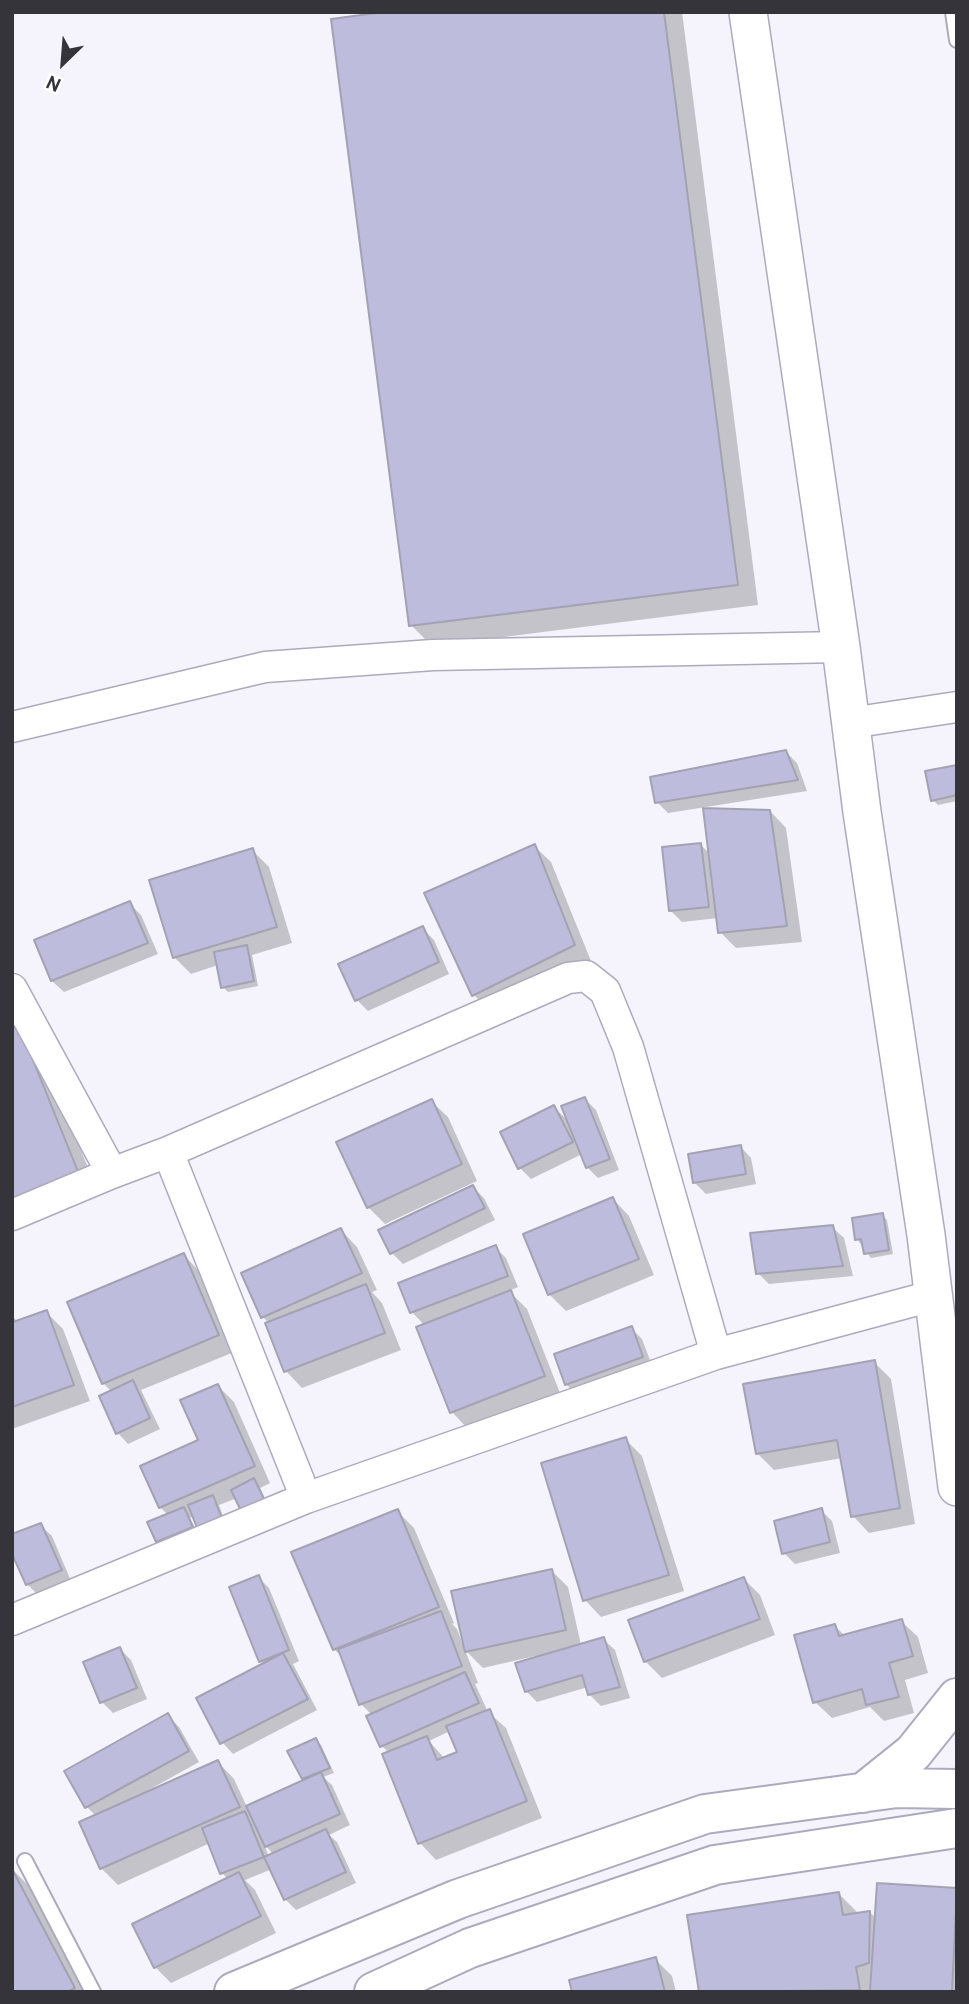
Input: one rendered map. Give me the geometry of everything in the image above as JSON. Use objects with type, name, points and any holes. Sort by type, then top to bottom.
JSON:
[{"type":"main road","points":[[863,1793],[913,1754],[957,1698]]},
{"type":"main road","points":[[234,1992],[458,1899],[705,1814],[897,1788],[957,1789]]},
{"type":"main road","points":[[373,1992],[470,1948],[715,1865],[957,1828]]},
{"type":"street","points":[[748,12],[841,647],[849,723],[926,1235],[957,1488]]},
{"type":"street","points":[[12,727],[265,667],[433,655],[841,647]]},
{"type":"street","points":[[849,723],[957,707]]},
{"type":"street","points":[[12,1215],[112,1172],[168,1152],[568,978],[586,976],[605,991],[628,1047],[716,1354]]},
{"type":"street","points":[[12,989],[112,1172]]},
{"type":"street","points":[[168,1152],[306,1499]]},
{"type":"street","points":[[12,1620],[306,1499],[716,1354],[932,1296]]},
{"type":"lane","points":[[953,12],[957,40]]},
{"type":"lane","points":[[25,1861],[93,1992]]},
{"type":"building","points":[[384,12],[664,12],[738,585],[409,626],[331,19]]},
{"type":"building","points":[[786,750],[798,780],[655,803],[650,777]]},
{"type":"building","points":[[957,765],[957,795],[931,801],[925,771]]},
{"type":"building","points":[[703,808],[770,810],[787,926],[718,933]]},
{"type":"building","points":[[701,843],[709,907],[669,911],[662,847]]},
{"type":"building","points":[[535,844],[575,945],[472,996],[424,893]]},
{"type":"building","points":[[253,848],[277,927],[173,958],[149,880]]},
{"type":"building","points":[[130,901],[148,943],[51,981],[34,940]]},
{"type":"building","points":[[423,926],[439,962],[355,1001],[338,964]]},
{"type":"building","points":[[247,945],[254,981],[221,988],[214,952]]},
{"type":"building","points":[[12,1008],[79,1174],[12,1201]]},
{"type":"building","points":[[585,1097],[610,1159],[586,1168],[561,1106]]},
{"type":"building","points":[[432,1099],[462,1164],[367,1208],[336,1142]]},
{"type":"building","points":[[554,1105],[573,1142],[518,1169],[500,1132]]},
{"type":"building","points":[[741,1145],[746,1174],[693,1183],[688,1154]]},
{"type":"building","points":[[473,1185],[485,1208],[390,1254],[378,1230]]},
{"type":"building","points":[[613,1197],[639,1259],[548,1295],[523,1234]]},
{"type":"building","points":[[883,1213],[889,1250],[864,1254],[861,1239],[855,1240],[852,1218]]},
{"type":"building","points":[[833,1225],[843,1266],[756,1274],[750,1233]]},
{"type":"building","points":[[341,1228],[362,1273],[261,1318],[241,1273]]},
{"type":"building","points":[[496,1245],[508,1276],[410,1313],[398,1283]]},
{"type":"building","points":[[184,1253],[219,1335],[102,1384],[67,1302]]},
{"type":"building","points":[[366,1284],[385,1333],[284,1372],[265,1323]]},
{"type":"building","points":[[511,1290],[545,1376],[450,1413],[416,1327]]},
{"type":"building","points":[[47,1310],[74,1385],[12,1407],[12,1320],[13,1322]]},
{"type":"building","points":[[632,1326],[643,1357],[565,1385],[554,1354]]},
{"type":"building","points":[[875,1360],[900,1508],[851,1517],[837,1440],[756,1454],[743,1384]]},
{"type":"building","points":[[133,1380],[150,1418],[116,1434],[99,1396]]},
{"type":"building","points":[[218,1384],[255,1466],[159,1508],[140,1466],[198,1440],[180,1400]]},
{"type":"building","points":[[626,1437],[669,1575],[583,1601],[541,1463]]},
{"type":"building","points":[[254,1478],[265,1501],[242,1513],[231,1490]]},
{"type":"building","points":[[213,1495],[224,1524],[199,1533],[188,1505]]},
{"type":"building","points":[[184,1507],[193,1527],[156,1542],[147,1522]]},
{"type":"building","points":[[822,1508],[830,1542],[782,1554],[774,1521]]},
{"type":"building","points":[[398,1509],[439,1607],[333,1650],[291,1552]]},
{"type":"building","points":[[41,1523],[62,1570],[26,1585],[12,1554],[12,1534]]},
{"type":"building","points":[[552,1569],[566,1630],[465,1652],[451,1591]]},
{"type":"building","points":[[259,1575],[289,1650],[259,1662],[229,1587]]},
{"type":"building","points":[[744,1577],[760,1619],[644,1662],[628,1620]]},
{"type":"building","points":[[441,1611],[462,1666],[359,1705],[338,1649]]},
{"type":"building","points":[[902,1619],[913,1656],[889,1663],[899,1697],[866,1705],[862,1689],[813,1703],[794,1635],[835,1624],[839,1636]]},
{"type":"building","points":[[604,1637],[620,1687],[588,1695],[582,1675],[525,1692],[515,1663]]},
{"type":"building","points":[[120,1647],[137,1688],[100,1703],[83,1662]]},
{"type":"building","points":[[283,1653],[308,1699],[220,1744],[196,1698]]},
{"type":"building","points":[[465,1672],[479,1703],[380,1747],[366,1716]]},
{"type":"building","points":[[490,1709],[527,1801],[418,1844],[382,1754],[427,1736],[437,1760],[457,1752],[446,1726]]},
{"type":"building","points":[[168,1713],[189,1751],[85,1808],[64,1771]]},
{"type":"building","points":[[316,1738],[330,1768],[302,1779],[287,1751]]},
{"type":"building","points":[[218,1760],[240,1807],[100,1869],[79,1822]]},
{"type":"building","points":[[321,1772],[340,1814],[265,1847],[246,1806]]},
{"type":"building","points":[[245,1811],[264,1857],[220,1874],[202,1828]]},
{"type":"building","points":[[326,1829],[346,1872],[284,1900],[264,1857]]},
{"type":"building","points":[[12,1869],[75,1988],[67,1992],[12,1992]]},
{"type":"building","points":[[239,1872],[261,1916],[154,1968],[132,1924]]},
{"type":"building","points":[[877,1883],[957,1888],[952,1992],[870,1991]]},
{"type":"building","points":[[839,1892],[843,1915],[870,1911],[869,1963],[856,1967],[860,1990],[699,1992],[687,1915]]},
{"type":"building","points":[[656,1957],[665,1992],[572,1992],[569,1980]]}]
